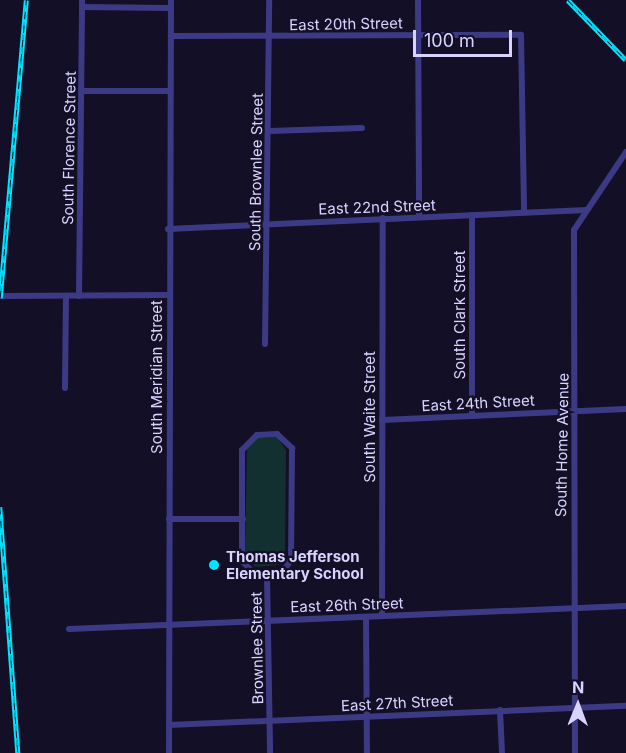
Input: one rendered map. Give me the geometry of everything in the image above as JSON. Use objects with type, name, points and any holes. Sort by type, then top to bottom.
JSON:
[{"type":"street","name":"South Meridian Street","points":[[168,753],[168,229],[171,0]]},
{"type":"street","name":"South Brownlee Street","points":[[265,344],[270,0]]},
{"type":"street","points":[[418,0],[419,217]]},
{"type":"street","points":[[82,3],[171,8]]},
{"type":"street","name":"South Florence Street","points":[[79,296],[83,91],[82,3]]},
{"type":"street","name":"East 20th Street","points":[[171,36],[521,35],[524,212]]},
{"type":"street","points":[[83,91],[169,91]]},
{"type":"street","points":[[269,131],[362,128]]},
{"type":"street","name":"South Home Avenue","points":[[575,753],[571,609],[575,410],[574,230],[626,152]]},
{"type":"street","name":"East 22nd Street","points":[[168,229],[587,210]]},
{"type":"street","name":"South Clark Street","points":[[472,215],[472,416]]},
{"type":"street","name":"South Waite Street","points":[[382,616],[383,218]]},
{"type":"street","points":[[0,296],[169,296]]},
{"type":"street","points":[[65,388],[66,296]]},
{"type":"street","name":"East 24th Street","points":[[382,420],[626,409]]},
{"type":"street","points":[[278,434],[287,439],[292,448],[291,560],[284,570],[267,575],[252,571],[242,561],[242,450],[248,440],[278,434]]},
{"type":"street","points":[[169,519],[243,519]]},
{"type":"street","name":"Brownlee Street","points":[[267,575],[270,721]]},
{"type":"street","name":"East 26th Street","points":[[69,629],[167,627],[267,620],[626,606]]},
{"type":"street","points":[[366,617],[367,753]]},
{"type":"street","name":"East 27th Street","points":[[169,725],[626,706]]},
{"type":"street","points":[[500,710],[502,753]]},
{"type":"street","points":[[270,721],[270,753]]},
{"type":"green space","points":[[277,437],[286,450],[285,555],[278,565],[255,567],[245,552],[247,445],[255,438]]},
{"type":"railway","points":[[0,298],[26,0]]},
{"type":"railway","points":[[568,0],[626,60]]},
{"type":"railway","points":[[0,507],[18,753]]},
{"type":"place","name":"Thomas Jefferson Elementary School","points":[[214,565]]}]
